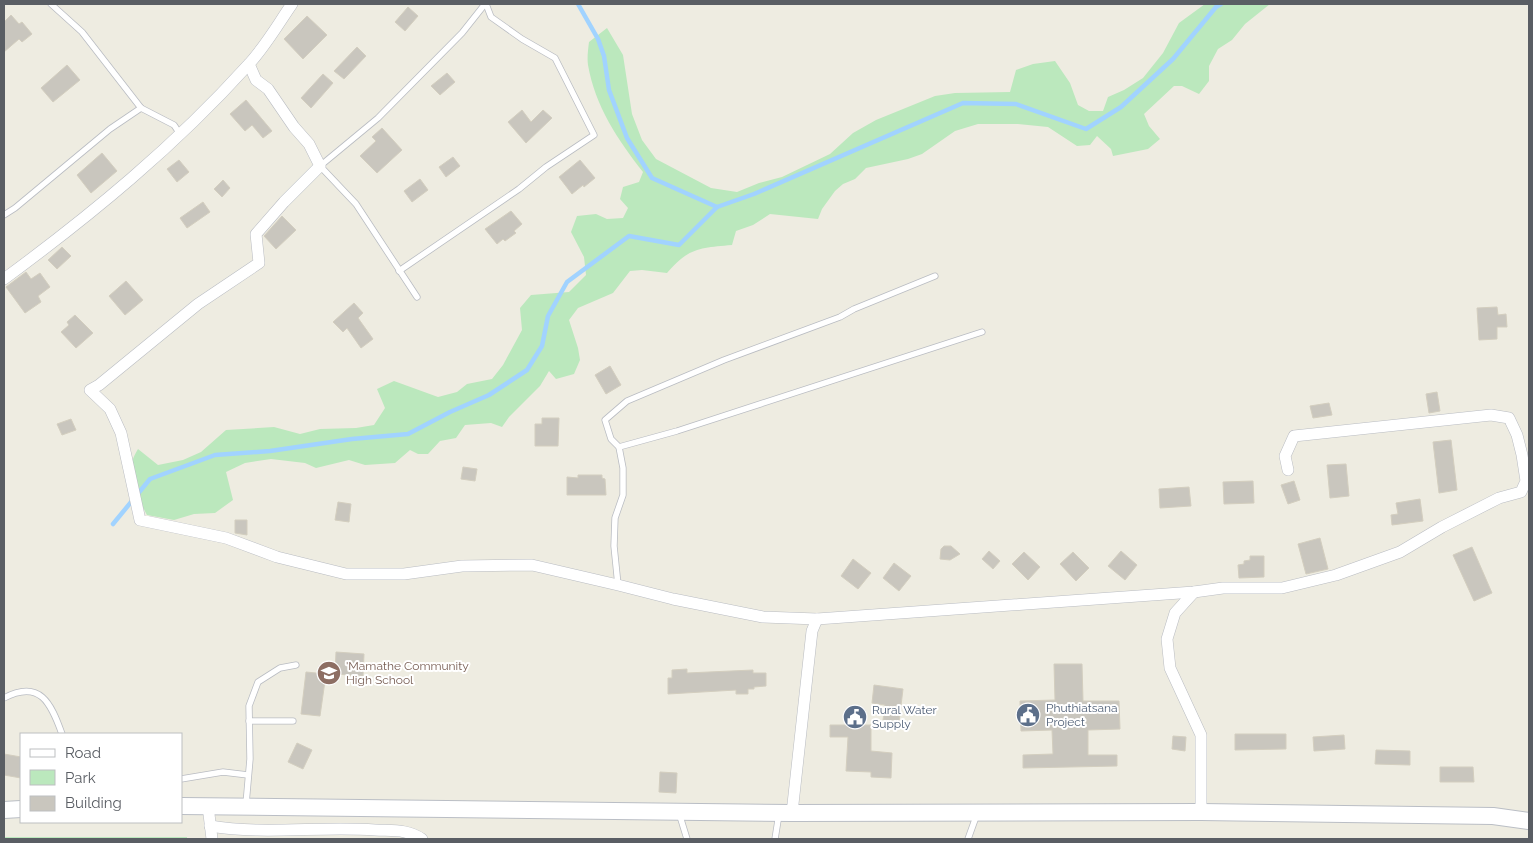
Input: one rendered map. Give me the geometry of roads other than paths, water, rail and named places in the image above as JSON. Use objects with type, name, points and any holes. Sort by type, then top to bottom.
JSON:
[{"type":"main road","points":[[182,806],[786,812],[1201,812],[1492,816],[1529,822]]},
{"type":"main road","points":[[4,810],[20,809]]},
{"type":"street","points":[[4,280],[54,243],[115,193],[180,134],[249,64],[292,4]]},
{"type":"street","points":[[249,64],[256,80],[268,89],[294,127],[309,144],[320,166],[284,202],[256,234],[259,263],[198,304],[99,385],[90,390],[110,409],[121,433],[140,520],[226,538],[277,557],[346,574],[404,574],[462,566],[532,565],[672,599],[764,617],[817,619],[1194,592],[1223,588],[1282,588],[1336,576],[1400,552],[1442,527],[1499,498],[1521,492],[1526,481],[1518,435],[1509,418],[1491,415],[1294,436],[1285,456],[1288,470]]},
{"type":"street","points":[[1194,592],[1176,613],[1167,640],[1170,668],[1201,735],[1201,812]]},
{"type":"street","points":[[786,812],[812,631],[817,619]]},
{"type":"street","points":[[208,806],[212,839]]},
{"type":"street","points":[[210,826],[232,830],[347,828],[412,832],[422,839]]},
{"type":"lane","points":[[51,4],[82,32],[141,108],[174,125],[180,134]]},
{"type":"lane","points":[[399,271],[594,135],[555,58],[522,39],[491,17],[486,4],[462,33],[378,118],[320,166],[356,204],[399,271],[416,297]]},
{"type":"lane","points":[[4,215],[110,129],[141,108]]},
{"type":"lane","points":[[618,585],[614,546],[614,518],[623,495],[623,468],[619,447],[611,439],[605,420],[627,401],[724,360],[840,317],[854,309],[935,276]]},
{"type":"lane","points":[[619,447],[678,431],[982,332]]},
{"type":"lane","points":[[246,806],[249,706],[258,682],[280,668],[296,665]]},
{"type":"lane","points":[[4,698],[17,691],[33,691],[49,703],[62,733]]},
{"type":"lane","points":[[249,721],[293,721]]},
{"type":"lane","points":[[182,778],[224,772],[248,775]]},
{"type":"lane","points":[[678,811],[687,839]]},
{"type":"lane","points":[[775,839],[786,812]]},
{"type":"lane","points":[[968,839],[978,812]]},
{"type":"waterway","points":[[578,4],[598,39],[604,56],[609,90],[627,138],[652,178],[717,207]]},
{"type":"waterway","points":[[113,524],[150,479],[215,455],[270,451],[352,439],[408,434],[450,412],[489,395],[527,370],[542,346],[548,316],[567,282],[629,236],[679,245],[717,207],[754,194],[963,103],[1016,104],[1086,129],[1121,107],[1173,59],[1216,7],[1221,4]]},
{"type":"place","name":"'Mamathe Community High School","points":[[329,673]]},
{"type":"place","name":"Phuthiatsana Project","points":[[1028,715]]},
{"type":"place","name":"Rural Water Supply","points":[[855,717]]}]
